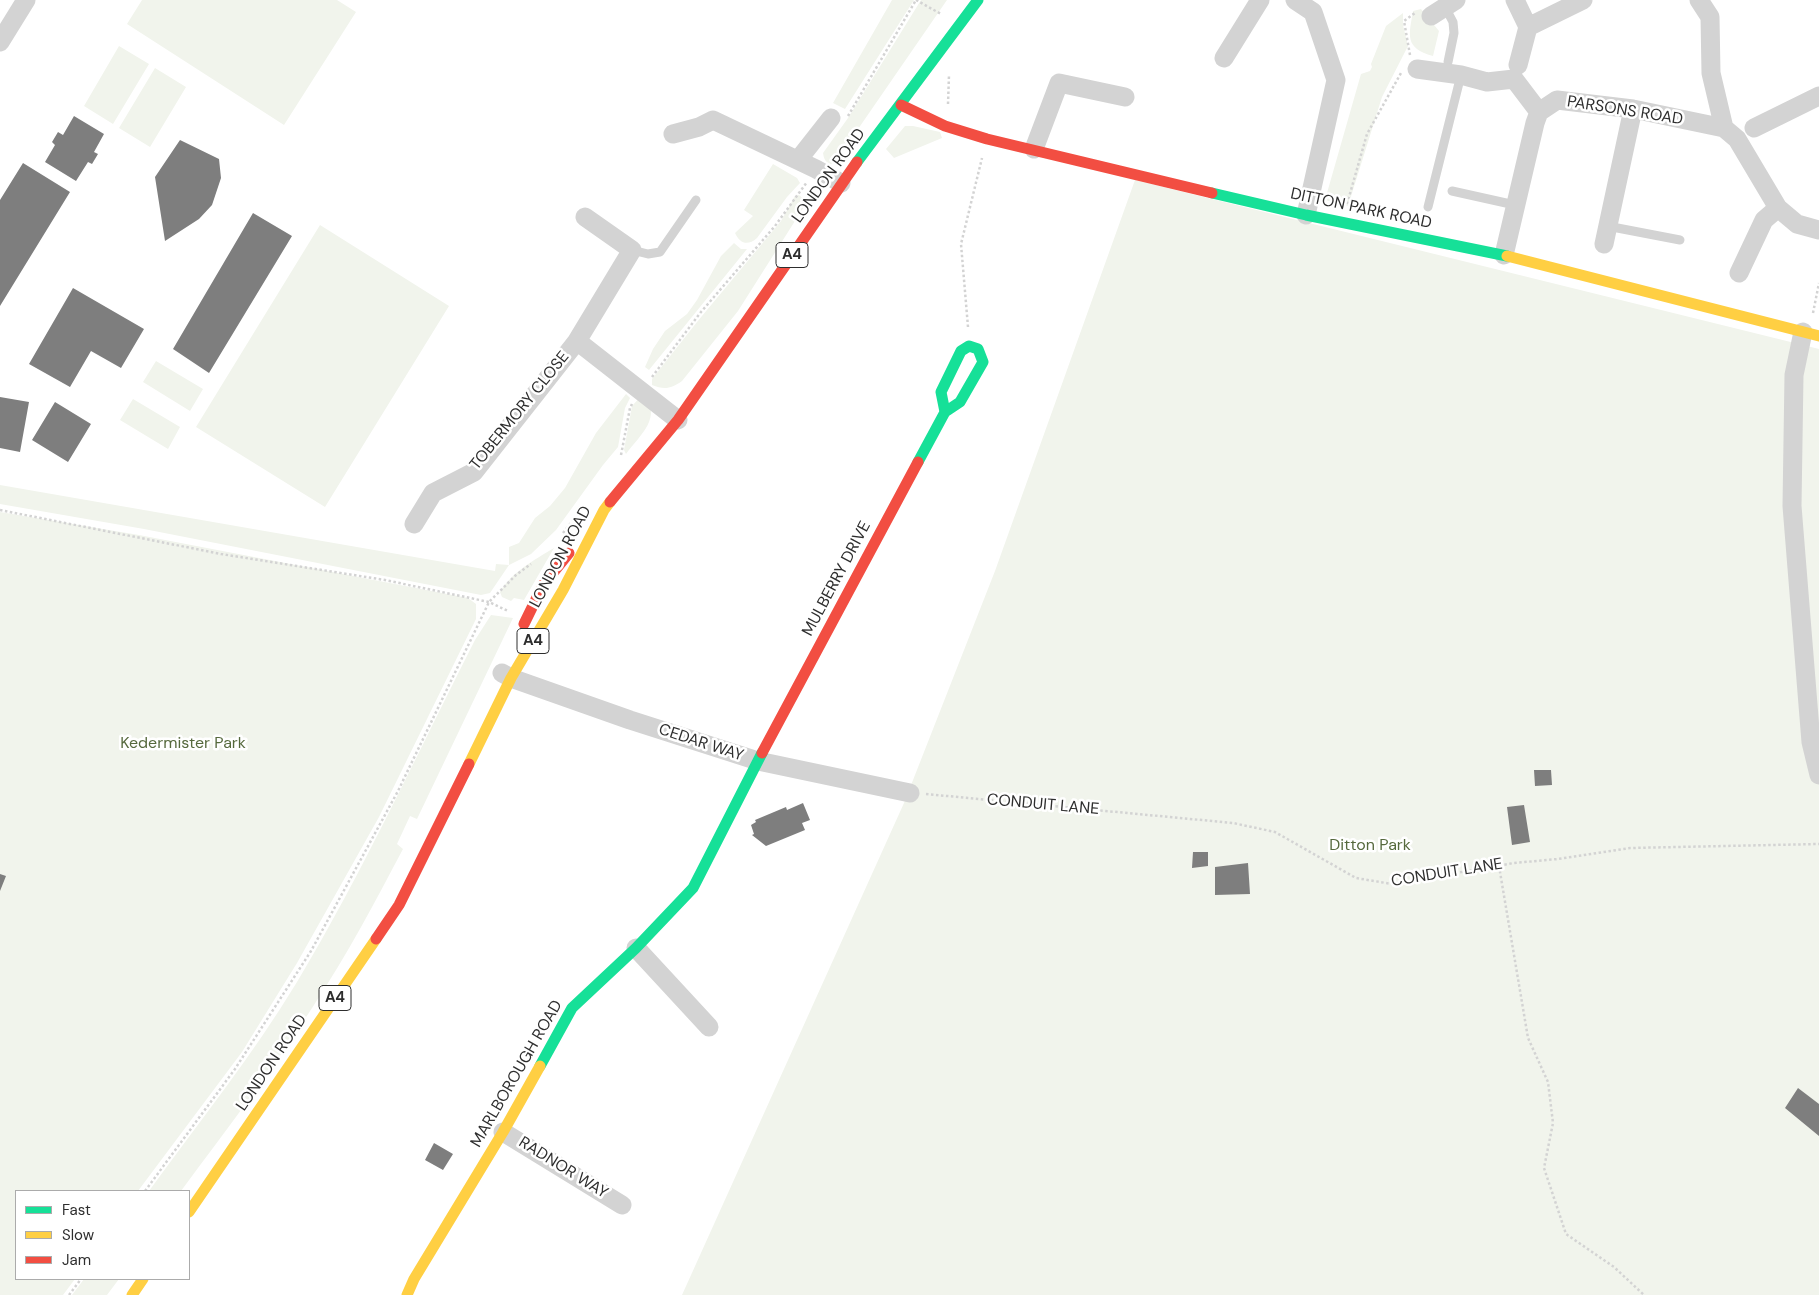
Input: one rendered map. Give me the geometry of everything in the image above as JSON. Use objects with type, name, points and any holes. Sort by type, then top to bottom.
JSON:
[{"type":"street","points":[[0,42],[26,0]]},
{"type":"street","name":"LONDON ROAD","points":[[190,1211],[399,905],[465,774],[502,674],[563,590],[604,510],[678,420],[841,183],[978,0]]},
{"type":"street","points":[[1224,58],[1260,0]]},
{"type":"street","points":[[1295,0],[1313,12],[1336,80],[1306,215]]},
{"type":"street","points":[[1504,255],[1534,123],[1540,112],[1516,72],[1528,27],[1515,0]]},
{"type":"street","points":[[1528,27],[1583,0]]},
{"type":"street","points":[[1699,0],[1710,17],[1711,73],[1731,134],[1778,208],[1797,224],[1819,230]]},
{"type":"street","points":[[1411,68],[1454,69],[1487,82],[1516,72]]},
{"type":"street","points":[[1034,150],[1059,84],[1125,97]]},
{"type":"street","points":[[1754,128],[1819,96]]},
{"type":"street","name":"PARSONS ROAD","points":[[1540,112],[1557,100],[1633,109],[1731,134]]},
{"type":"street","name":"DITTON PARK ROAD","points":[[901,105],[945,126],[987,139],[1306,215],[1504,255],[1810,334]]},
{"type":"street","points":[[1605,235],[1633,109]]},
{"type":"street","points":[[798,160],[839,118]]},
{"type":"street","points":[[673,134],[699,127],[713,120],[798,160],[841,183]]},
{"type":"street","points":[[1739,273],[1764,220],[1778,208]]},
{"type":"street","points":[[577,341],[632,250],[585,217]]},
{"type":"street","points":[[1810,334],[1794,375],[1792,506],[1811,742],[1819,775]]},
{"type":"street","name":"TOBERMORY CLOSE","points":[[414,524],[433,493],[474,472],[577,341],[678,420]]},
{"type":"street","points":[[945,412],[941,392],[961,351],[969,346]]},
{"type":"street","name":"MULBERRY DRIVE","points":[[758,761],[945,412],[960,402],[982,362],[978,349],[969,346]]},
{"type":"street","points":[[517,637],[543,585],[604,510]]},
{"type":"street","name":"CEDAR WAY","points":[[502,674],[630,720],[758,761],[910,793]]},
{"type":"street","points":[[465,774],[466,746]]},
{"type":"street","name":"MARLBOROUGH ROAD","points":[[407,1295],[414,1279],[503,1132],[572,1008],[636,948],[693,888],[758,761]]},
{"type":"street","points":[[636,948],[709,1027]]},
{"type":"street","name":"RADNOR WAY","points":[[503,1132],[622,1205]]},
{"type":"street","points":[[132,1295],[142,1280]]},
{"type":"lane","points":[[1428,207],[1454,69],[1453,22],[1438,8]]},
{"type":"lane","points":[[1452,190],[1515,205]]},
{"type":"lane","points":[[632,250],[648,254],[660,252],[696,200]]},
{"type":"lane","points":[[1605,235],[1680,240]]},
{"type":"path","points":[[839,118],[916,0]]},
{"type":"path","points":[[1347,204],[1367,134],[1411,68],[1404,21],[1438,8]]},
{"type":"path","points":[[948,107],[949,72]]},
{"type":"path","points":[[969,346],[961,244],[987,139]]},
{"type":"path","points":[[621,456],[630,408],[701,312],[774,226],[816,169]]},
{"type":"path","points":[[1810,334],[1819,283]]},
{"type":"path","points":[[0,510],[221,554],[385,580],[489,602],[516,614]]},
{"type":"path","points":[[562,534],[574,518]]},
{"type":"path","points":[[145,1190],[236,1069],[310,951],[398,791],[489,602],[516,575],[537,560]]},
{"type":"path","name":"CONDUIT LANE","points":[[910,793],[1233,823],[1275,832],[1356,878],[1392,884],[1499,866],[1630,848],[1819,844]]},
{"type":"path","points":[[1499,866],[1528,1038],[1548,1082],[1553,1124],[1544,1168],[1566,1234],[1614,1267],[1644,1295]]},
{"type":"path","points":[[69,1295],[80,1280]]},
{"type":"green space","points":[[142,0],[337,0],[356,12],[284,125],[127,24]]},
{"type":"green space","points":[[892,0],[914,0],[845,109],[833,103]]},
{"type":"green space","points":[[921,0],[947,0],[836,161],[831,164],[827,162],[824,159],[823,153],[848,118]]},
{"type":"green space","points":[[1421,9],[1439,31],[1433,56],[1417,49],[1411,40],[1410,27],[1413,11]]},
{"type":"green space","points":[[1403,13],[1403,25],[1408,46],[1382,97],[1348,206],[1325,200],[1361,74],[1370,71],[1386,26]]},
{"type":"green space","points":[[119,46],[149,64],[113,124],[84,106]]},
{"type":"green space","points":[[155,68],[186,87],[150,147],[119,128]]},
{"type":"green space","points":[[905,126],[940,132],[942,138],[894,158],[886,149]]},
{"type":"green space","points":[[773,164],[797,178],[800,183],[787,197],[757,238],[744,243],[739,240],[735,233],[753,216],[744,210]]},
{"type":"green space","name":"Ditton Park","points":[[1135,180],[1819,349],[1819,1295],[682,1295],[904,803],[995,571]]},
{"type":"green space","points":[[799,195],[807,202],[738,311],[682,381],[667,388],[652,385],[652,379],[781,221],[795,196]]},
{"type":"green space","points":[[320,225],[449,306],[325,507],[196,427]]},
{"type":"green space","points":[[734,243],[741,249],[747,249],[649,370],[645,367],[653,349],[665,331],[687,314],[697,300],[721,256]]},
{"type":"green space","points":[[156,361],[203,389],[190,411],[143,382]]},
{"type":"green space","points":[[626,394],[630,398],[625,408],[618,447],[556,530],[531,554],[509,565],[509,547],[519,543],[535,518],[550,506],[565,488],[596,433]]},
{"type":"green space","points":[[643,394],[649,402],[650,418],[648,425],[626,454],[624,450],[632,406]]},
{"type":"green space","points":[[133,399],[180,427],[168,449],[120,420]]},
{"type":"green space","points":[[0,485],[495,571],[496,564],[509,565],[490,593],[481,595],[144,529],[0,504]]},
{"type":"green space","name":"Kedermister Park","points":[[0,512],[139,535],[468,598],[476,604],[476,619],[379,817],[297,963],[242,1052],[139,1190],[15,1190],[15,1280],[74,1280],[63,1295],[0,1295]]},
{"type":"green space","points":[[554,548],[524,600],[514,598],[511,601],[502,597],[500,592],[511,578],[524,567]]},
{"type":"green space","points":[[491,615],[513,618],[417,819],[410,816],[397,844],[403,849],[338,967],[282,1052],[182,1190],[150,1190],[244,1062],[297,982],[389,812],[475,640]]},
{"type":"green space","points":[[83,1280],[118,1280],[107,1295],[72,1295]]},
{"type":"building","points":[[74,116],[104,134],[94,152],[98,154],[92,164],[88,162],[76,181],[45,162],[55,145],[52,142],[58,132],[63,135]]},
{"type":"building","points":[[180,140],[219,159],[221,178],[212,205],[199,219],[165,241],[155,177]]},
{"type":"building","points":[[23,163],[70,192],[0,306],[0,200]]},
{"type":"building","points":[[253,213],[292,236],[209,373],[173,349]]},
{"type":"building","points":[[73,288],[144,329],[121,368],[91,351],[70,387],[29,364]]},
{"type":"building","points":[[0,397],[29,402],[20,452],[0,448]]},
{"type":"building","points":[[55,402],[91,424],[68,462],[32,440]]},
{"type":"building","points":[[1534,770],[1551,770],[1552,785],[1535,786]]},
{"type":"building","points":[[803,803],[810,820],[802,823],[805,830],[766,846],[752,835],[754,834],[751,825],[756,822],[755,820],[786,807],[787,810]]},
{"type":"building","points":[[1524,805],[1530,842],[1512,845],[1507,807]]},
{"type":"building","points":[[1193,852],[1208,852],[1208,866],[1192,868]]},
{"type":"building","points":[[1248,863],[1250,894],[1215,895],[1215,867]]},
{"type":"building","points":[[0,874],[6,876],[0,891]]},
{"type":"building","points":[[1798,1088],[1819,1104],[1819,1136],[1785,1108]]},
{"type":"building","points":[[434,1143],[453,1154],[443,1170],[425,1160]]},
{"type":"traffic: fast","points":[[857,162],[978,0]]},
{"type":"traffic: fast","points":[[1212,193],[1306,215],[1507,256]]},
{"type":"traffic: fast","points":[[918,462],[945,412],[941,392],[961,351],[969,346],[978,349],[983,362],[960,402],[945,412]]},
{"type":"traffic: fast","points":[[540,1066],[572,1008],[636,948],[693,888],[762,753]]},
{"type":"traffic: slow","points":[[1507,256],[1819,336]]},
{"type":"traffic: slow","points":[[469,764],[511,678],[563,590],[604,510],[610,502]]},
{"type":"traffic: slow","points":[[190,1211],[376,939]]},
{"type":"traffic: slow","points":[[407,1295],[414,1279],[503,1132],[540,1066]]},
{"type":"traffic: slow","points":[[132,1295],[142,1280]]},
{"type":"traffic: jam","points":[[901,105],[945,126],[987,139],[1212,193]]},
{"type":"traffic: jam","points":[[610,502],[678,420],[857,162]]},
{"type":"traffic: jam","points":[[762,753],[918,462]]},
{"type":"traffic: jam","points":[[524,624],[543,585],[569,553]]},
{"type":"traffic: jam","points":[[376,939],[399,905],[469,764]]}]
